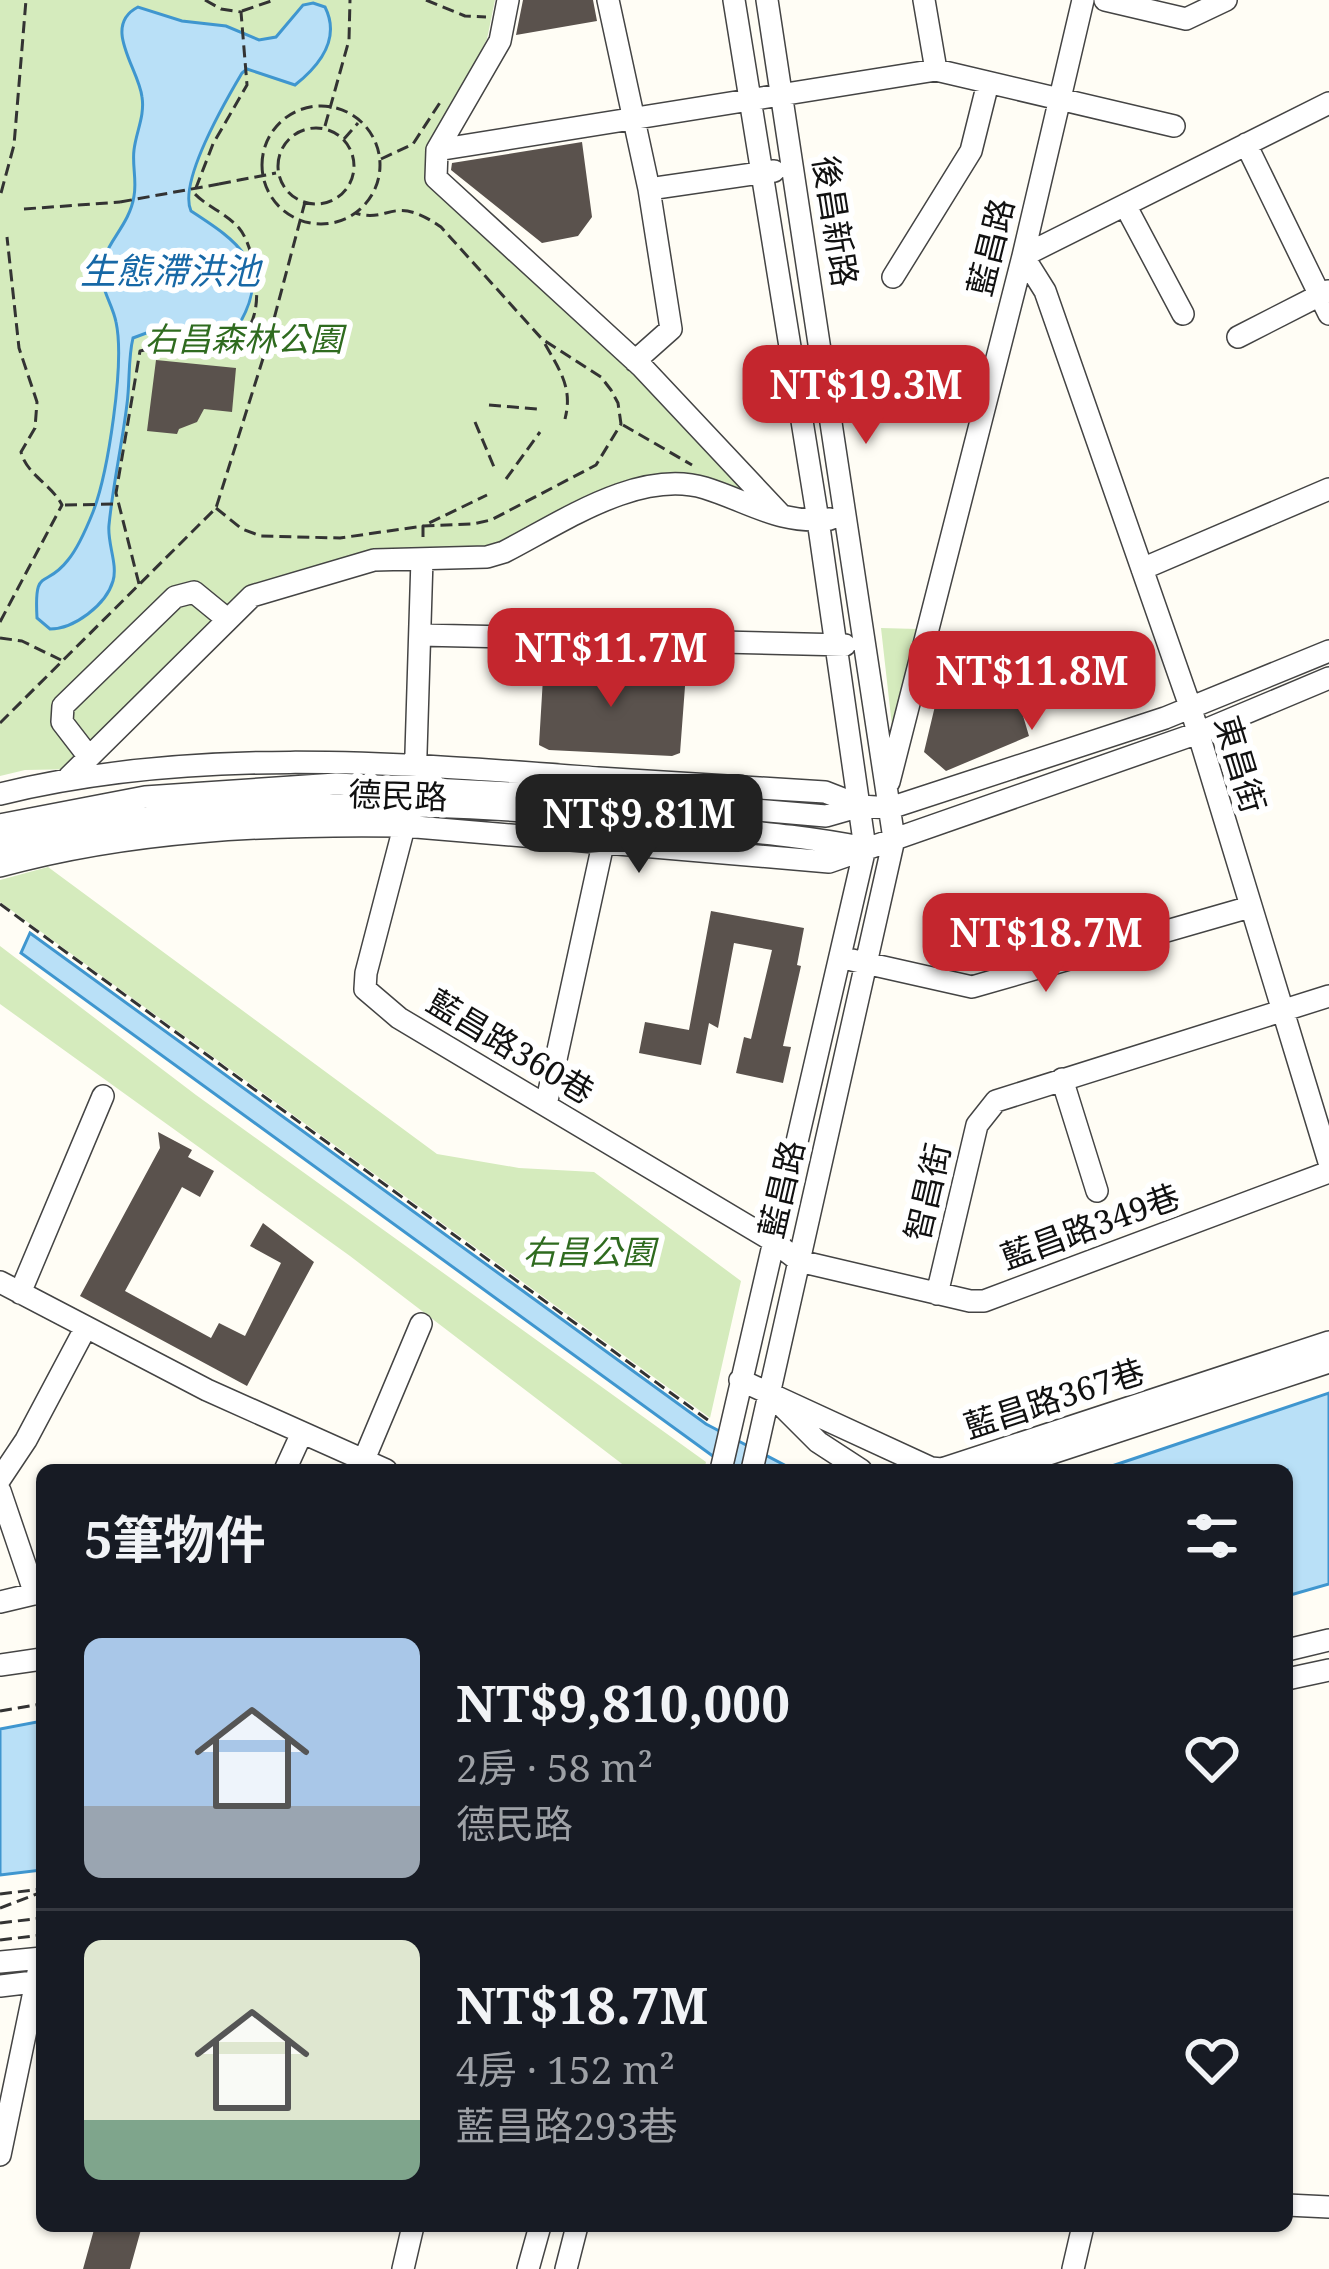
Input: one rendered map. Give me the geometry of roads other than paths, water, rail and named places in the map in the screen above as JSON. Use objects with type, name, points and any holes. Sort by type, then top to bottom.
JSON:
[{"type":"street","points":[[508,0],[500,40],[437,150],[436,178],[635,361],[785,519]]},
{"type":"street","points":[[608,0],[650,189],[671,329],[635,361]]},
{"type":"street","name":"後昌新路","points":[[734,0],[861,806]]},
{"type":"street","name":"後昌新路","points":[[767,0],[889,798]]},
{"type":"street","points":[[924,0],[936,70]]},
{"type":"street","name":"藍昌路","points":[[753,1464],[894,839],[889,798],[1083,0]]},
{"type":"street","points":[[1105,0],[1186,19],[1226,0]]},
{"type":"street","points":[[437,150],[936,70],[1174,126]]},
{"type":"street","points":[[893,277],[971,151],[988,83]]},
{"type":"street","points":[[1023,256],[1329,103]]},
{"type":"street","points":[[1238,338],[1326,300],[1246,144]]},
{"type":"street","points":[[650,189],[795,168]]},
{"type":"street","points":[[1124,205],[1183,314]]},
{"type":"street","name":"東昌街","points":[[1023,256],[1045,291],[1190,709],[1329,1162]]},
{"type":"street","points":[[69,778],[252,596],[374,560],[487,557],[634,488],[702,487],[785,519],[848,517]]},
{"type":"street","points":[[1142,569],[1329,489]]},
{"type":"street","points":[[411,794],[422,559]]},
{"type":"street","points":[[89,758],[62,722],[63,706],[175,597],[194,592],[227,619]]},
{"type":"street","points":[[420,634],[836,646],[865,642]]},
{"type":"street","name":"德民路","points":[[0,845],[154,817],[411,794],[825,792],[861,806],[1190,709],[1329,651]]},
{"type":"street","name":"德民路","points":[[0,794],[69,778],[219,764],[411,794],[603,844],[829,862],[1198,734],[1329,678]]},
{"type":"street","name":"德民路","points":[[0,825],[145,797],[336,784],[865,848]]},
{"type":"street","name":"德民路","points":[[0,866],[45,854],[230,829],[411,794]]},
{"type":"street","name":"藍昌路360巷","points":[[411,794],[365,989],[399,1018],[799,1261]]},
{"type":"street","name":"藍昌路","points":[[722,1464],[865,848],[861,806]]},
{"type":"street","points":[[546,1105],[603,844]]},
{"type":"street","points":[[840,957],[972,987],[1250,907]]},
{"type":"street","name":"智昌街","points":[[937,1294],[976,1125],[996,1101],[1329,996]]},
{"type":"street","points":[[1062,1079],[1097,1190]]},
{"type":"street","points":[[103,1096],[10,1287],[360,1464]]},
{"type":"street","name":"藍昌路349巷","points":[[799,1261],[937,1294],[984,1300],[1329,1172]]},
{"type":"street","points":[[362,1464],[421,1324]]},
{"type":"street","points":[[0,1479],[86,1327]]},
{"type":"street","name":"藍昌路367巷","points":[[957,1464],[1329,1342]]},
{"type":"street","points":[[1018,1464],[1329,1362]]},
{"type":"street","name":"藍昌路367巷","points":[[740,1380],[922,1464]]},
{"type":"street","points":[[770,1393],[818,1442],[852,1464]]},
{"type":"street","points":[[288,1464],[301,1435]]},
{"type":"street","points":[[0,1491],[36,1588]]},
{"type":"street","points":[[0,1602],[36,1593]]},
{"type":"street","points":[[1293,1649],[1329,1640]]},
{"type":"street","points":[[0,1665],[36,1660]]},
{"type":"street","points":[[1293,1678],[1329,1670]]},
{"type":"street","points":[[0,1962],[36,1959]]},
{"type":"street","points":[[0,1986],[36,1981]]},
{"type":"street","points":[[0,2155],[36,1994]]},
{"type":"street","points":[[1293,2205],[1329,2207]]},
{"type":"street","points":[[403,2269],[412,2232]]},
{"type":"street","points":[[529,2269],[538,2232]]},
{"type":"street","points":[[566,2269],[575,2232]]},
{"type":"street","points":[[1073,2269],[1082,2232]]},
{"type":"water","name":"生態滯洪池","points":[[303,5],[325,7],[329,19],[329,41],[319,60],[295,85],[247,69],[242,73],[191,181],[191,211],[245,256],[253,285],[249,302],[240,323],[149,332],[133,338],[109,525],[113,581],[104,599],[88,614],[50,629],[37,618],[39,584],[68,560],[88,524],[114,418],[118,340],[101,269],[132,206],[134,150],[143,104],[122,36],[127,15],[138,7],[182,21],[226,26],[259,40],[276,37]]},
{"type":"water","points":[[30,933],[706,1424],[783,1464],[724,1464],[21,953]]},
{"type":"water","points":[[1329,1393],[1329,1584],[1293,1594],[1293,1464],[1118,1464]]},
{"type":"water","points":[[36,1722],[36,1871],[0,1875],[0,1729]]},
{"type":"park label","name":"右昌森林公園","points":[[244,338]]},
{"type":"park label","name":"右昌公園","points":[[589,1251]]}]
